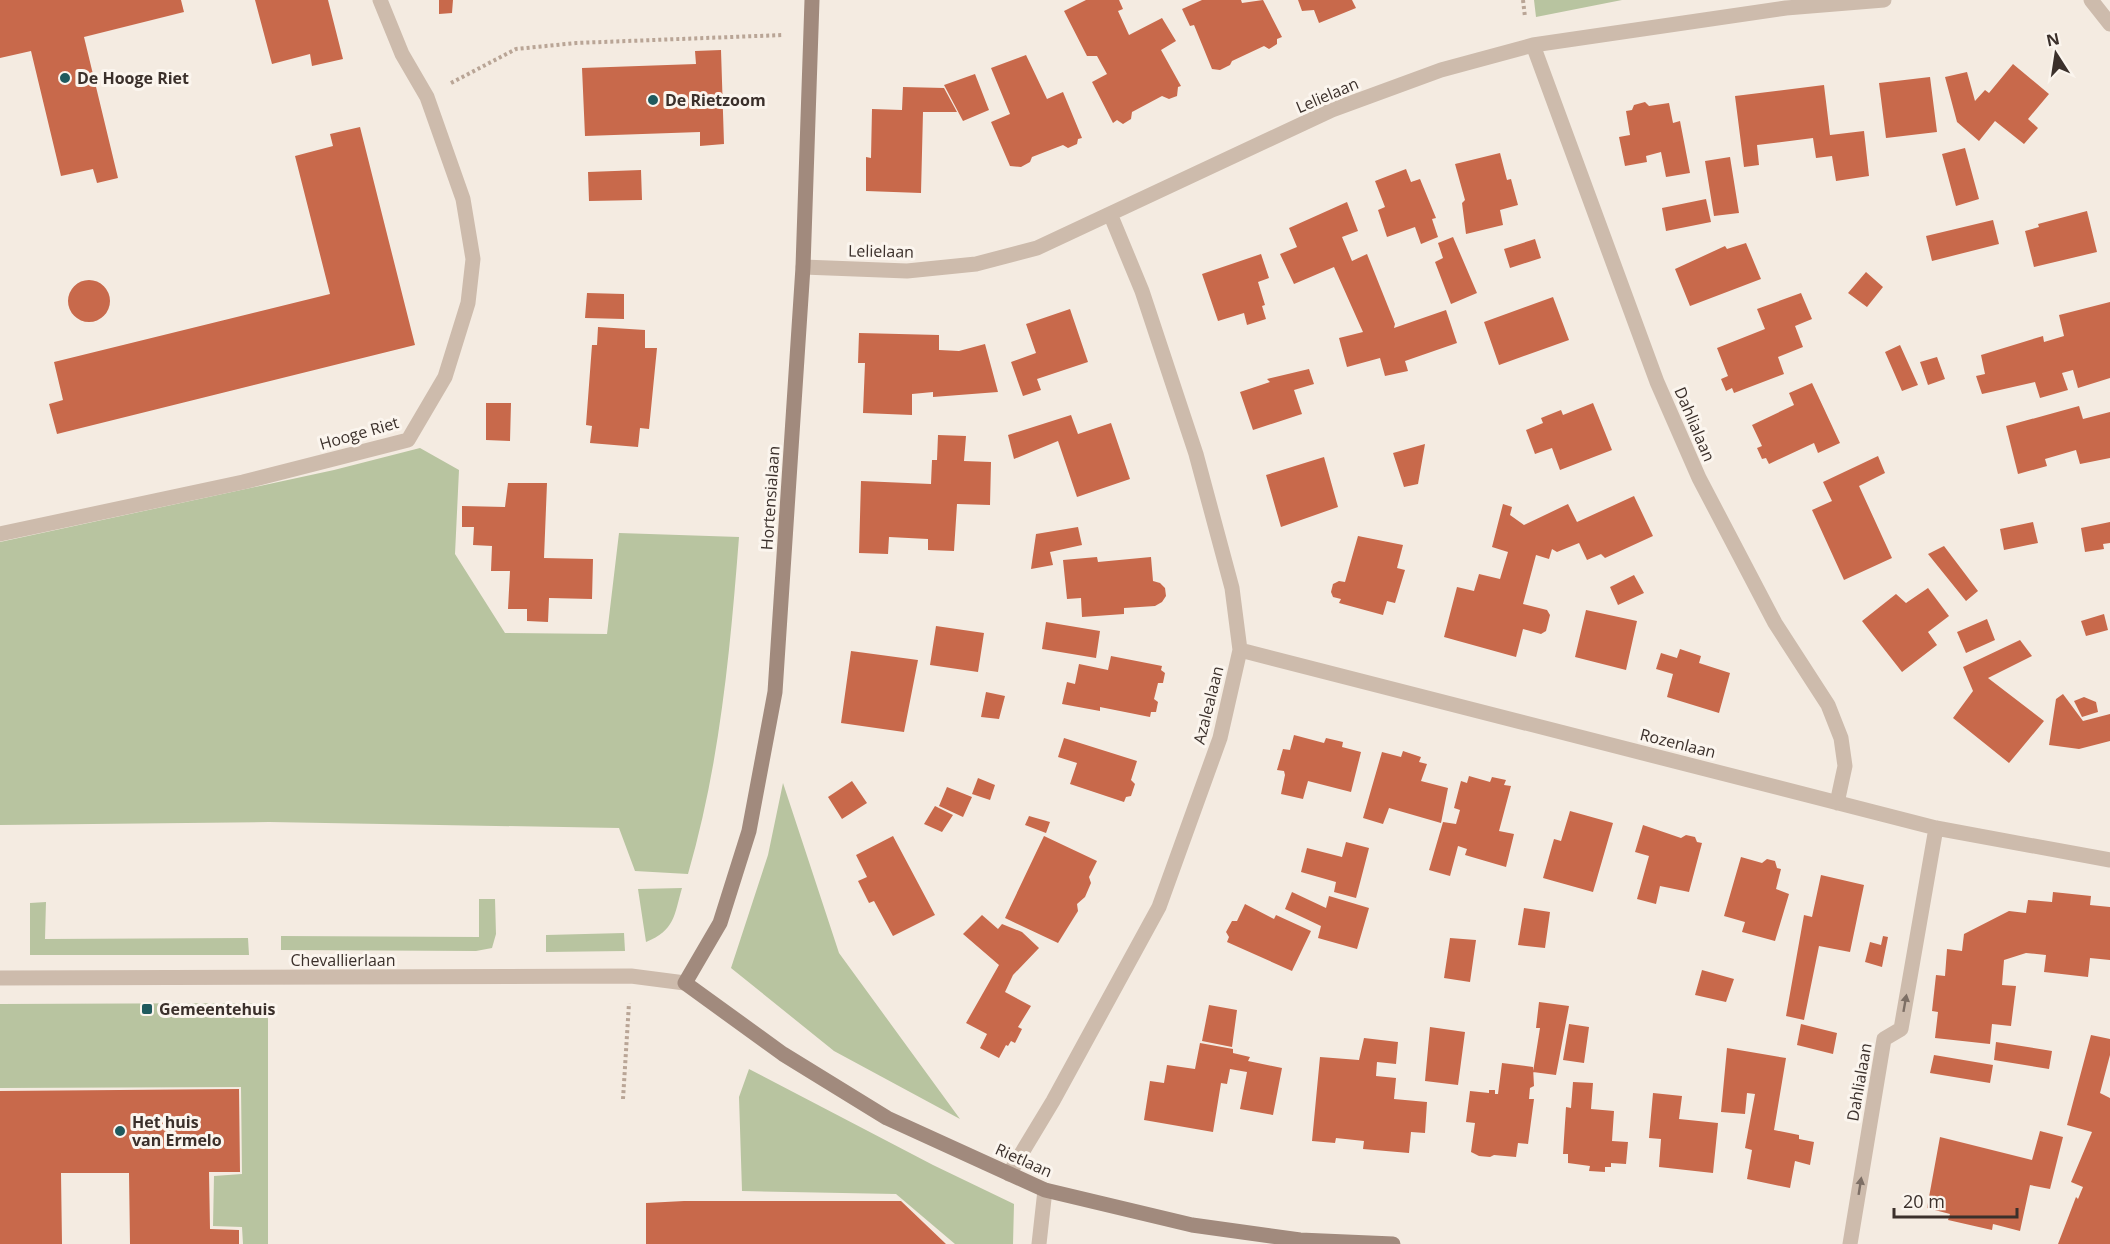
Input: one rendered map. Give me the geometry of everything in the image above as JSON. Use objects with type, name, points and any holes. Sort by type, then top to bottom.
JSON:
[{"type":"street","name":"Hooge Riet","points":[[0,534],[243,482],[408,440],[445,377],[468,303],[473,259],[463,199],[427,97],[402,54],[380,0]]},
{"type":"street","name":"Hortensialaan","points":[[685,983],[720,923],[749,831],[775,692],[803,267],[813,34],[812,0]]},
{"type":"street","name":"Lelielaan","points":[[803,267],[907,271],[976,264],[1037,248],[1111,216],[1332,110],[1441,70],[1533,45],[1786,8],[1884,0]]},
{"type":"street","points":[[2091,0],[2110,24]]},
{"type":"street","name":"Dahlialaan","points":[[1533,45],[1657,382],[1699,478],[1776,623],[1828,705],[1841,738],[1845,766],[1837,802]]},
{"type":"street","name":"Azalealaan","points":[[1009,1174],[1053,1101],[1159,907],[1220,738],[1240,650],[1232,588],[1196,454],[1142,291],[1111,216]]},
{"type":"street","name":"Rozenlaan","points":[[1240,650],[1936,828],[2110,860]]},
{"type":"street","name":"Dahlialaan","points":[[1850,1244],[1884,1038],[1900,1029],[1936,828]]},
{"type":"street","name":"Chevallierlaan","points":[[0,978],[631,976],[685,983]]},
{"type":"street","name":"Rietlaan","points":[[685,983],[783,1054],[887,1118],[1045,1190],[1192,1225],[1300,1240],[1393,1244]]},
{"type":"street","points":[[1040,1244],[1045,1190]]},
{"type":"path","points":[[427,97],[516,49],[576,43],[813,34]]},
{"type":"path","points":[[623,1098],[631,976]]},
{"type":"green space","points":[[1534,0],[1622,0],[1536,17]]},
{"type":"green space","points":[[420,448],[459,470],[455,554],[505,633],[607,634],[619,533],[739,537],[732,623],[716,749],[688,874],[635,871],[619,828],[269,822],[0,825],[0,542],[334,470]]},
{"type":"green space","points":[[783,783],[839,953],[960,1119],[834,1051],[731,968],[768,855]]},
{"type":"green space","points":[[682,888],[675,914],[668,927],[646,942],[638,889]]},
{"type":"green space","points":[[479,899],[495,899],[496,934],[492,948],[476,951],[281,950],[281,936],[479,937]]},
{"type":"green space","points":[[46,902],[45,939],[248,938],[249,955],[30,955],[30,903]]},
{"type":"green space","points":[[624,933],[625,951],[546,952],[546,935]]},
{"type":"green space","points":[[268,1003],[268,1244],[243,1244],[242,1227],[213,1226],[214,1176],[242,1174],[241,1087],[0,1088],[0,1004]]},
{"type":"green space","points":[[749,1069],[933,1165],[1014,1204],[1013,1244],[955,1244],[896,1194],[742,1191],[739,1097]]},
{"type":"building","name":"De Hooge Riet","points":[[0,0],[181,0],[184,12],[84,37],[118,178],[97,183],[93,169],[61,176],[31,51],[0,58]]},
{"type":"building","points":[[255,0],[328,0],[343,59],[312,66],[310,54],[272,64]]},
{"type":"building","points":[[439,0],[453,0],[452,13],[439,14]]},
{"type":"building","points":[[1086,0],[1119,0],[1123,9],[1118,11],[1129,35],[1162,18],[1176,41],[1161,50],[1181,86],[1178,87],[1177,96],[1169,99],[1162,96],[1132,112],[1131,119],[1123,124],[1117,120],[1113,123],[1092,82],[1107,74],[1097,56],[1087,56],[1064,11]]},
{"type":"building","points":[[1202,0],[1241,0],[1242,3],[1263,0],[1282,37],[1277,39],[1277,44],[1269,49],[1264,46],[1232,61],[1230,65],[1220,70],[1212,69],[1194,25],[1190,26],[1182,9]]},
{"type":"building","points":[[1298,0],[1352,0],[1356,8],[1319,23],[1314,10],[1302,11]]},
{"type":"building","name":"De Rietzoom","points":[[721,50],[724,144],[700,146],[700,132],[585,136],[582,68],[696,64],[695,51]]},
{"type":"building","points":[[1026,55],[1047,99],[1063,92],[1082,138],[1078,139],[1077,144],[1068,148],[1063,145],[1032,157],[1030,162],[1021,167],[1010,166],[991,122],[1010,114],[991,68]]},
{"type":"building","points":[[2013,64],[2049,94],[2028,119],[2038,128],[2024,144],[1995,121],[1979,141],[1957,122],[1945,77],[1967,72],[1975,101],[1985,90],[1989,93]]},
{"type":"building","points":[[975,74],[989,110],[963,121],[944,85]]},
{"type":"building","points":[[1930,77],[1937,132],[1886,138],[1879,83]]},
{"type":"building","points":[[1824,85],[1830,135],[1864,131],[1869,176],[1836,181],[1832,156],[1816,158],[1813,138],[1757,145],[1759,165],[1744,167],[1735,96]]},
{"type":"building","points":[[903,87],[944,88],[957,112],[923,112],[921,193],[866,191],[866,157],[871,158],[872,109],[902,110]]},
{"type":"building","points":[[1645,102],[1649,106],[1669,103],[1673,123],[1680,121],[1690,173],[1666,177],[1661,152],[1646,156],[1647,162],[1625,166],[1619,137],[1630,135],[1626,111],[1632,110],[1634,105]]},
{"type":"building","points":[[360,127],[415,345],[57,434],[49,404],[63,400],[54,362],[330,294],[295,156],[333,146],[330,134]]},
{"type":"building","points":[[1965,148],[1979,199],[1956,206],[1942,154]]},
{"type":"building","points":[[1500,153],[1507,180],[1511,179],[1518,205],[1500,210],[1503,225],[1466,234],[1462,203],[1465,200],[1455,164]]},
{"type":"building","points":[[1730,157],[1739,213],[1714,216],[1705,161]]},
{"type":"building","points":[[1406,169],[1411,182],[1420,179],[1436,218],[1432,219],[1438,237],[1421,244],[1415,227],[1387,237],[1378,210],[1385,207],[1375,181]]},
{"type":"building","points":[[641,170],[642,200],[589,201],[588,172]]},
{"type":"building","points":[[1706,199],[1711,222],[1666,231],[1662,208]]},
{"type":"building","points":[[1347,202],[1358,231],[1342,237],[1352,261],[1367,254],[1395,324],[1394,328],[1446,310],[1457,343],[1405,361],[1408,371],[1385,376],[1380,358],[1347,367],[1339,338],[1363,332],[1334,267],[1294,284],[1280,254],[1297,247],[1289,228]]},
{"type":"building","points":[[2087,211],[2097,252],[2034,267],[2025,231],[2039,227],[2038,224]]},
{"type":"building","points":[[1993,220],[1999,244],[1932,261],[1926,236]]},
{"type":"building","points":[[1453,237],[1477,293],[1451,304],[1435,262],[1443,258],[1438,243]]},
{"type":"building","points":[[1535,239],[1541,258],[1510,268],[1504,249]]},
{"type":"building","points":[[1746,243],[1761,279],[1690,306],[1675,269],[1725,246],[1727,249]]},
{"type":"building","points":[[1261,254],[1269,278],[1258,282],[1265,305],[1262,306],[1266,319],[1247,325],[1244,313],[1218,321],[1202,274]]},
{"type":"building","points":[[1866,272],[1883,287],[1867,307],[1848,293]]},
{"type":"building","points":[[89,280],[104,286],[110,301],[104,316],[89,322],[74,316],[68,301],[74,286]]},
{"type":"building","points":[[587,293],[624,294],[624,319],[585,318]]},
{"type":"building","points":[[1801,293],[1812,319],[1795,326],[1803,347],[1778,357],[1784,374],[1734,393],[1732,388],[1726,391],[1721,379],[1728,376],[1717,348],[1765,329],[1757,309]]},
{"type":"building","points":[[1553,297],[1569,340],[1499,365],[1484,322]]},
{"type":"building","points":[[2110,302],[2110,378],[2078,388],[2073,370],[2062,373],[2068,390],[2040,398],[2035,382],[1982,394],[1976,376],[1985,374],[1981,355],[2043,336],[2044,342],[2064,336],[2059,315]]},
{"type":"building","points":[[1070,309],[1088,362],[1037,379],[1041,390],[1023,396],[1011,362],[1036,353],[1026,324]]},
{"type":"building","points":[[598,327],[645,330],[645,348],[657,348],[649,429],[640,428],[638,447],[590,443],[592,426],[586,425],[592,345],[597,345]]},
{"type":"building","points":[[859,333],[939,335],[939,350],[959,351],[985,344],[998,392],[933,397],[933,392],[912,394],[912,415],[863,413],[865,363],[858,363]]},
{"type":"building","points":[[1900,345],[1918,385],[1902,391],[1885,352]]},
{"type":"building","points":[[1937,357],[1945,379],[1928,385],[1920,362]]},
{"type":"building","points":[[1309,369],[1314,384],[1294,390],[1302,414],[1253,430],[1240,392],[1270,382],[1267,379]]},
{"type":"building","points":[[1812,383],[1840,443],[1818,453],[1814,443],[1769,464],[1766,458],[1762,459],[1757,448],[1762,446],[1752,425],[1794,405],[1789,393]]},
{"type":"building","points":[[486,403],[511,403],[510,441],[486,440]]},
{"type":"building","points":[[1593,403],[1612,450],[1560,470],[1552,448],[1535,454],[1526,430],[1543,423],[1541,418],[1561,410],[1563,415]]},
{"type":"building","points":[[2079,406],[2083,419],[2110,412],[2110,458],[2080,464],[2076,450],[2045,459],[2047,466],[2018,474],[2006,426]]},
{"type":"building","points":[[1071,415],[1078,434],[1111,423],[1130,479],[1077,497],[1058,441],[1014,459],[1008,435]]},
{"type":"building","points":[[938,435],[966,436],[964,461],[991,462],[990,505],[957,504],[954,551],[928,550],[928,539],[889,537],[888,554],[859,553],[861,481],[931,484],[932,460],[937,460]]},
{"type":"building","points":[[1425,444],[1418,484],[1404,487],[1393,453]]},
{"type":"building","points":[[1878,456],[1885,473],[1859,486],[1892,558],[1844,580],[1812,510],[1832,501],[1823,482]]},
{"type":"building","points":[[1324,457],[1338,507],[1281,527],[1266,475]]},
{"type":"building","points":[[508,483],[547,483],[544,558],[593,559],[592,599],[549,598],[548,622],[527,621],[527,609],[508,609],[510,571],[491,571],[492,546],[473,545],[474,527],[462,527],[462,506],[505,507]]},
{"type":"building","points":[[1634,496],[1653,536],[1605,558],[1601,554],[1587,560],[1579,543],[1557,552],[1552,549],[1549,559],[1536,555],[1523,604],[1547,610],[1550,615],[1546,631],[1541,634],[1523,629],[1516,657],[1444,637],[1457,587],[1474,591],[1479,574],[1500,579],[1508,552],[1492,547],[1503,504],[1512,507],[1510,515],[1524,525],[1568,504],[1577,522]]},
{"type":"building","points":[[2033,522],[2038,543],[2004,550],[2000,529]]},
{"type":"building","points":[[2110,522],[2110,543],[2103,544],[2104,549],[2085,552],[2081,528]]},
{"type":"building","points":[[1078,527],[1082,545],[1050,552],[1053,565],[1031,569],[1036,534]]},
{"type":"building","points":[[1358,536],[1403,545],[1397,568],[1405,570],[1395,603],[1387,601],[1383,615],[1339,603],[1341,599],[1333,597],[1331,592],[1333,584],[1339,581],[1345,582]]},
{"type":"building","points":[[1944,546],[1978,591],[1966,601],[1928,554]]},
{"type":"building","points":[[1097,557],[1098,562],[1151,557],[1153,581],[1165,588],[1166,596],[1155,606],[1124,608],[1124,614],[1082,617],[1081,598],[1067,599],[1063,560]]},
{"type":"building","points":[[1634,575],[1644,593],[1618,605],[1610,587]]},
{"type":"building","points":[[1928,588],[1949,616],[1928,632],[1937,645],[1902,672],[1862,621],[1896,594],[1906,603]]},
{"type":"building","points":[[1586,610],[1637,621],[1626,670],[1575,657]]},
{"type":"building","points":[[2104,614],[2108,630],[2086,636],[2081,621]]},
{"type":"building","points":[[1987,619],[1995,640],[1966,653],[1957,632]]},
{"type":"building","points":[[1046,622],[1100,631],[1096,658],[1042,649]]},
{"type":"building","points":[[936,626],[984,633],[978,672],[930,665]]},
{"type":"building","points":[[2020,640],[2032,656],[1988,678],[2044,721],[2009,763],[1953,718],[1973,691],[1963,667]]},
{"type":"building","points":[[1680,649],[1701,656],[1699,663],[1730,673],[1719,713],[1667,697],[1673,674],[1656,669],[1661,653],[1677,658]]},
{"type":"building","points":[[851,651],[918,660],[904,732],[841,723]]},
{"type":"building","points":[[1111,656],[1162,666],[1161,670],[1165,673],[1163,683],[1158,683],[1154,699],[1158,702],[1156,712],[1151,712],[1150,717],[1100,707],[1100,711],[1062,704],[1067,682],[1075,684],[1079,664],[1108,670]]},
{"type":"building","points":[[986,692],[1005,696],[999,719],[981,717]]},
{"type":"building","points":[[2063,694],[2083,721],[2110,714],[2110,741],[2079,749],[2049,745],[2056,699]]},
{"type":"building","points":[[2084,697],[2096,702],[2098,712],[2082,717],[2074,701]]},
{"type":"building","points":[[1294,735],[1324,743],[1326,738],[1343,742],[1342,747],[1361,752],[1351,792],[1308,781],[1303,799],[1281,794],[1285,775],[1284,771],[1277,770],[1283,749],[1290,750]]},
{"type":"building","points":[[1064,738],[1137,761],[1131,780],[1135,784],[1131,796],[1126,797],[1124,802],[1070,784],[1077,763],[1058,757]]},
{"type":"building","points":[[1403,751],[1421,757],[1419,762],[1427,764],[1421,781],[1448,788],[1441,823],[1389,808],[1383,824],[1363,818],[1382,752],[1401,757]]},
{"type":"building","points":[[1469,776],[1490,782],[1492,777],[1506,780],[1504,785],[1511,786],[1499,831],[1514,834],[1506,867],[1465,855],[1467,849],[1458,846],[1450,876],[1429,870],[1443,822],[1456,824],[1460,810],[1454,808],[1461,781],[1467,783]]},
{"type":"building","points":[[978,778],[995,785],[990,800],[972,794]]},
{"type":"building","points":[[852,781],[867,803],[842,819],[828,797]]},
{"type":"building","points":[[947,787],[972,797],[963,817],[939,806]]},
{"type":"building","points":[[935,806],[953,815],[942,832],[924,824]]},
{"type":"building","points":[[1570,811],[1613,823],[1593,892],[1543,878],[1554,839],[1561,841]]},
{"type":"building","points":[[1029,816],[1050,822],[1046,833],[1025,825]]},
{"type":"building","points":[[1643,825],[1681,838],[1686,835],[1695,837],[1697,842],[1702,843],[1689,892],[1660,886],[1656,904],[1637,899],[1649,856],[1635,852]]},
{"type":"building","points":[[893,836],[935,915],[893,936],[874,901],[869,903],[858,881],[867,877],[856,855]]},
{"type":"building","points":[[1044,836],[1097,861],[1089,877],[1091,883],[1085,897],[1077,904],[1078,911],[1058,943],[1005,918]]},
{"type":"building","points":[[1346,842],[1369,848],[1356,898],[1334,892],[1336,882],[1301,872],[1307,848],[1342,857]]},
{"type":"building","points":[[1741,857],[1762,863],[1767,859],[1775,861],[1777,868],[1781,869],[1776,889],[1789,894],[1775,941],[1742,932],[1745,922],[1724,916]]},
{"type":"building","points":[[1821,875],[1864,885],[1850,952],[1819,946],[1804,1020],[1786,1016],[1804,915],[1812,917]]},
{"type":"building","points":[[1292,892],[1326,908],[1329,896],[1369,908],[1357,949],[1318,938],[1321,926],[1285,909]]},
{"type":"building","points":[[2053,892],[2091,896],[2090,905],[2110,907],[2110,960],[2090,958],[2088,977],[2044,972],[2046,955],[2026,953],[2004,960],[2002,985],[2016,986],[2011,1026],[1992,1024],[1990,1044],[1935,1038],[1938,1012],[1932,1011],[1936,975],[1945,976],[1947,949],[1962,951],[1964,934],[2009,911],[2026,913],[2028,900],[2052,902]]},
{"type":"building","points":[[1245,904],[1274,919],[1276,915],[1311,931],[1292,971],[1227,942],[1229,937],[1226,932],[1232,921],[1237,921]]},
{"type":"building","points":[[1524,908],[1550,912],[1545,948],[1518,945]]},
{"type":"building","points":[[982,915],[998,929],[1002,924],[1022,932],[1039,948],[1013,975],[1005,992],[1031,1006],[1018,1027],[1022,1029],[1015,1043],[1011,1041],[1008,1046],[1006,1045],[999,1058],[980,1048],[987,1034],[966,1023],[999,965],[963,934]]},
{"type":"building","points":[[1883,936],[1888,937],[1882,967],[1865,962],[1870,942],[1881,945]]},
{"type":"building","points":[[1450,938],[1476,940],[1470,982],[1444,978]]},
{"type":"building","points":[[1702,970],[1734,979],[1726,1002],[1695,995]]},
{"type":"building","points":[[1539,1002],[1569,1006],[1556,1075],[1533,1072],[1540,1028],[1536,1028]]},
{"type":"building","points":[[1209,1005],[1237,1010],[1232,1047],[1202,1041]]},
{"type":"building","points":[[1569,1024],[1589,1027],[1584,1063],[1563,1060]]},
{"type":"building","points":[[1801,1024],[1837,1033],[1833,1054],[1797,1045]]},
{"type":"building","points":[[1430,1027],[1465,1032],[1458,1085],[1425,1081]]},
{"type":"building","points":[[2091,1035],[2110,1039],[2110,1055],[2100,1093],[2110,1098],[2110,1244],[2058,1244],[2076,1197],[2078,1199],[2083,1187],[2071,1182],[2092,1132],[2067,1125]]},
{"type":"building","points":[[1364,1038],[1398,1042],[1396,1064],[1377,1062],[1376,1076],[1396,1078],[1394,1099],[1427,1102],[1425,1133],[1411,1132],[1409,1153],[1363,1149],[1364,1141],[1336,1138],[1335,1143],[1312,1141],[1320,1057],[1359,1060]]},
{"type":"building","points":[[1996,1042],[2052,1051],[2049,1069],[1994,1060]]},
{"type":"building","points":[[1200,1043],[1233,1049],[1233,1053],[1250,1057],[1248,1061],[1282,1068],[1273,1115],[1240,1109],[1247,1072],[1230,1069],[1227,1084],[1221,1083],[1213,1132],[1144,1120],[1150,1081],[1164,1083],[1167,1065],[1195,1069]]},
{"type":"building","points":[[1727,1048],[1786,1058],[1774,1130],[1799,1135],[1799,1139],[1814,1142],[1810,1165],[1795,1161],[1790,1188],[1747,1179],[1752,1150],[1745,1148],[1755,1094],[1747,1093],[1745,1114],[1721,1112]]},
{"type":"building","points":[[1934,1055],[1993,1065],[1990,1083],[1930,1073]]},
{"type":"building","points":[[1502,1063],[1533,1067],[1534,1086],[1530,1088],[1529,1099],[1534,1099],[1528,1144],[1518,1143],[1516,1157],[1479,1156],[1471,1152],[1475,1123],[1466,1122],[1470,1091],[1489,1093],[1489,1090],[1495,1090],[1495,1094],[1498,1094]]},
{"type":"building","points":[[1573,1082],[1593,1083],[1591,1109],[1614,1111],[1612,1141],[1628,1142],[1626,1164],[1611,1163],[1611,1167],[1605,1167],[1605,1172],[1589,1171],[1590,1166],[1568,1163],[1568,1154],[1563,1154],[1566,1107],[1571,1108]]},
{"type":"building","name":"Het huis van Ermelo","points":[[239,1089],[240,1172],[209,1172],[210,1229],[239,1230],[239,1244],[130,1244],[129,1173],[61,1173],[62,1244],[0,1244],[0,1091]]},
{"type":"building","points":[[1653,1093],[1682,1096],[1679,1119],[1718,1123],[1713,1173],[1659,1167],[1661,1139],[1649,1138]]},
{"type":"building","points":[[2040,1131],[2063,1137],[2050,1189],[2030,1185],[2020,1231],[1993,1224],[1992,1230],[1948,1220],[1950,1214],[1927,1208],[1940,1137],[2032,1160]]},
{"type":"building","points":[[901,1201],[946,1244],[646,1244],[646,1203]]},
{"type":"place","name":"De Hooge Riet","points":[[65,78]]},
{"type":"place","name":"De Rietzoom","points":[[653,100]]},
{"type":"place","name":"Gemeentehuis","points":[[147,1009]]},
{"type":"place","name":"Het huis van Ermelo","points":[[120,1131]]}]
